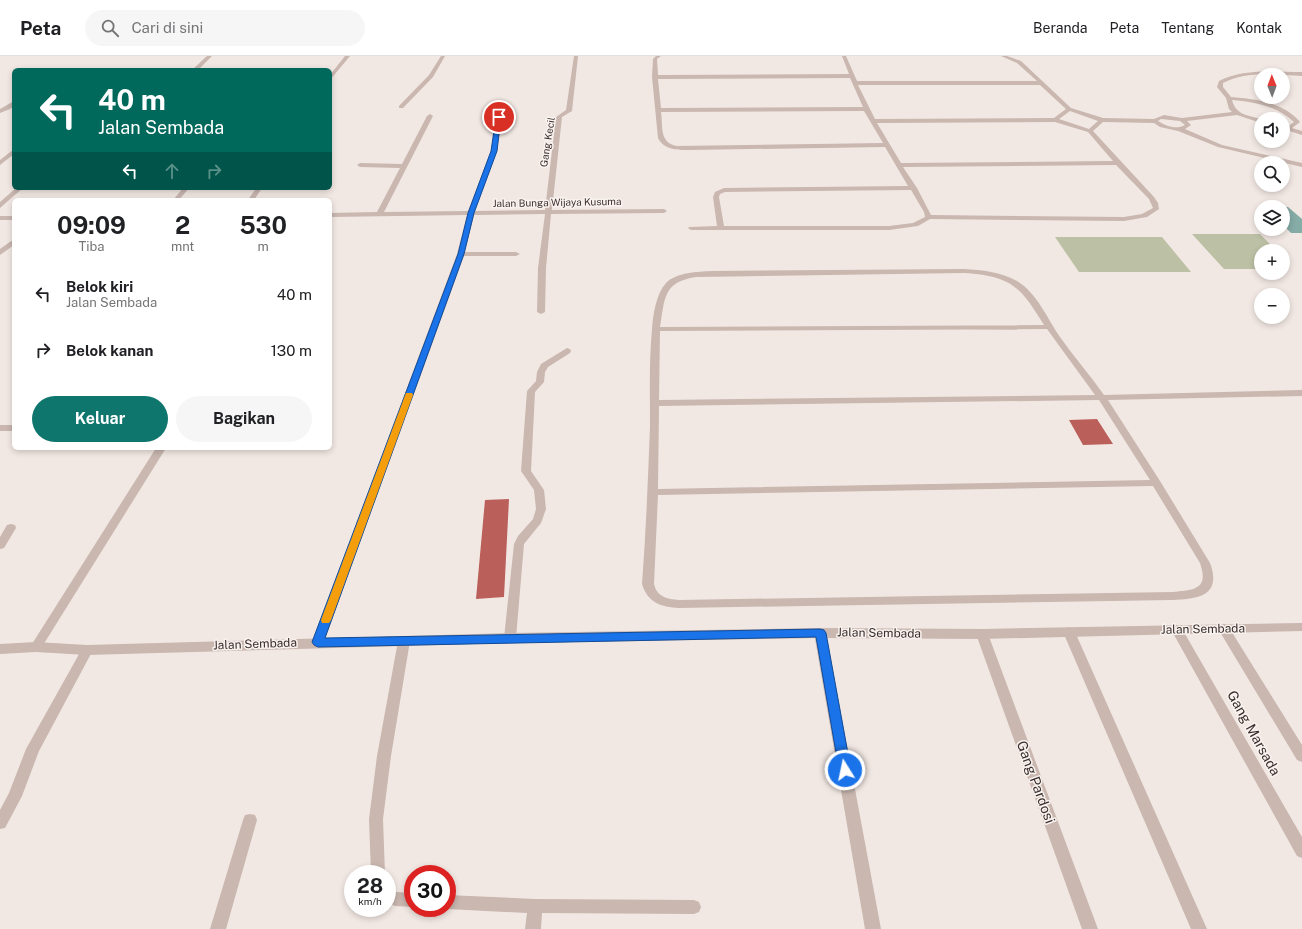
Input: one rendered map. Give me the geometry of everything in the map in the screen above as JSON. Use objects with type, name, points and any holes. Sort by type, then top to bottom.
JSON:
[{"type":"street","points":[[196,68],[210,56]]},
{"type":"street","points":[[332,76],[348,56]]},
{"type":"street","points":[[401,107],[431,76],[443,56]]},
{"type":"street","name":"Gang Kecil","points":[[548,212],[559,117],[569,111],[576,56]]},
{"type":"street","points":[[659,56],[655,59],[655,77],[662,141],[674,147],[888,145]]},
{"type":"street","points":[[844,56],[866,109],[914,188],[928,216]]},
{"type":"street","points":[[1003,56],[1019,62],[1069,109],[1102,120],[1155,121],[1166,127],[1179,129],[1220,146],[1302,165]]},
{"type":"street","points":[[1254,119],[1237,113],[1232,108],[1229,98],[1220,87],[1221,82],[1228,77],[1248,74],[1302,74]]},
{"type":"street","points":[[655,77],[852,76]]},
{"type":"street","points":[[855,83],[1040,83]]},
{"type":"street","points":[[1229,98],[1263,103],[1285,112]]},
{"type":"street","points":[[0,110],[12,104]]},
{"type":"street","points":[[659,110],[866,109]]},
{"type":"street","points":[[1055,120],[1069,109]]},
{"type":"street","points":[[1155,121],[1164,117],[1182,120],[1237,113]]},
{"type":"street","points":[[1290,115],[1297,122],[1290,126]]},
{"type":"street","points":[[379,215],[430,116]]},
{"type":"street","points":[[318,642],[461,254],[471,213],[494,151],[499,117]]},
{"type":"street","points":[[691,228],[895,227],[920,223],[928,216],[1104,219],[1151,214],[1156,209],[1152,198],[1090,131],[1055,120],[873,121]]},
{"type":"street","points":[[1090,131],[1102,120]]},
{"type":"street","points":[[1179,129],[1187,127],[1188,125],[1182,120]]},
{"type":"street","points":[[1290,129],[1302,133]]},
{"type":"street","points":[[0,163],[12,153]]},
{"type":"street","points":[[900,165],[1118,163]]},
{"type":"street","points":[[360,165],[403,166]]},
{"type":"street","points":[[720,228],[716,197],[717,193],[724,190],[914,188]]},
{"type":"street","points":[[0,206],[18,190]]},
{"type":"street","points":[[178,198],[184,190]]},
{"type":"street","name":"Jalan Bunga Wijaya Kusuma","points":[[332,215],[664,211]]},
{"type":"street","points":[[541,312],[542,268],[548,212]]},
{"type":"street","points":[[0,218],[12,218]]},
{"type":"street","points":[[0,253],[12,243]]},
{"type":"street","points":[[461,254],[516,254]]},
{"type":"street","points":[[982,272],[998,276],[1016,284],[1028,295],[1048,326],[1101,397],[1157,483],[1210,573],[1210,582],[1204,589],[1197,593],[1165,596],[695,604],[665,603],[652,596],[648,584],[653,492],[656,329],[660,304],[666,286],[671,281],[688,275],[712,273],[982,272]]},
{"type":"street","points":[[656,329],[1048,326]]},
{"type":"street","points":[[510,638],[518,544],[521,538],[538,522],[542,506],[539,491],[535,483],[526,472],[531,391],[540,382],[541,372],[544,366],[567,351]]},
{"type":"street","points":[[655,403],[1302,393]]},
{"type":"street","points":[[0,428],[12,428]]},
{"type":"street","points":[[36,647],[160,450]]},
{"type":"street","points":[[653,492],[1157,483]]},
{"type":"street","points":[[0,545],[11,528]]},
{"type":"street","name":"Jalan Sembada","points":[[0,649],[36,647],[87,650],[318,642],[510,638],[820,633],[982,634],[1302,627]]},
{"type":"street","points":[[1224,629],[1302,756]]},
{"type":"street","name":"Gang Marsada","points":[[1177,630],[1302,851]]},
{"type":"street","points":[[1069,632],[1199,929]]},
{"type":"street","points":[[820,633],[873,929]]},
{"type":"street","name":"Gang Pardosi","points":[[982,634],[1090,929]]},
{"type":"street","points":[[378,865],[376,819],[384,756],[404,641]]},
{"type":"street","points":[[0,823],[15,796],[33,749],[87,650]]},
{"type":"street","points":[[218,929],[250,820]]},
{"type":"street","points":[[456,902],[535,906],[694,907]]},
{"type":"street","points":[[533,929],[535,906]]},
{"type":"green space","points":[[1192,234],[1254,234],[1254,236],[1262,236],[1270,244],[1254,244],[1254,269],[1224,269]]},
{"type":"green space","points":[[1055,237],[1162,237],[1191,272],[1079,272]]},
{"type":"water","points":[[1290,209],[1302,219],[1302,233],[1291,233]]},
{"type":"building","points":[[1097,419],[1113,444],[1083,445],[1069,420]]},
{"type":"building","points":[[509,499],[504,597],[476,599],[485,500]]},
{"type":"slow traffic","points":[[326,620],[409,395]]},
{"type":"route","points":[[499,117],[494,151],[471,213],[461,254],[318,642],[820,633],[845,770]]}]
